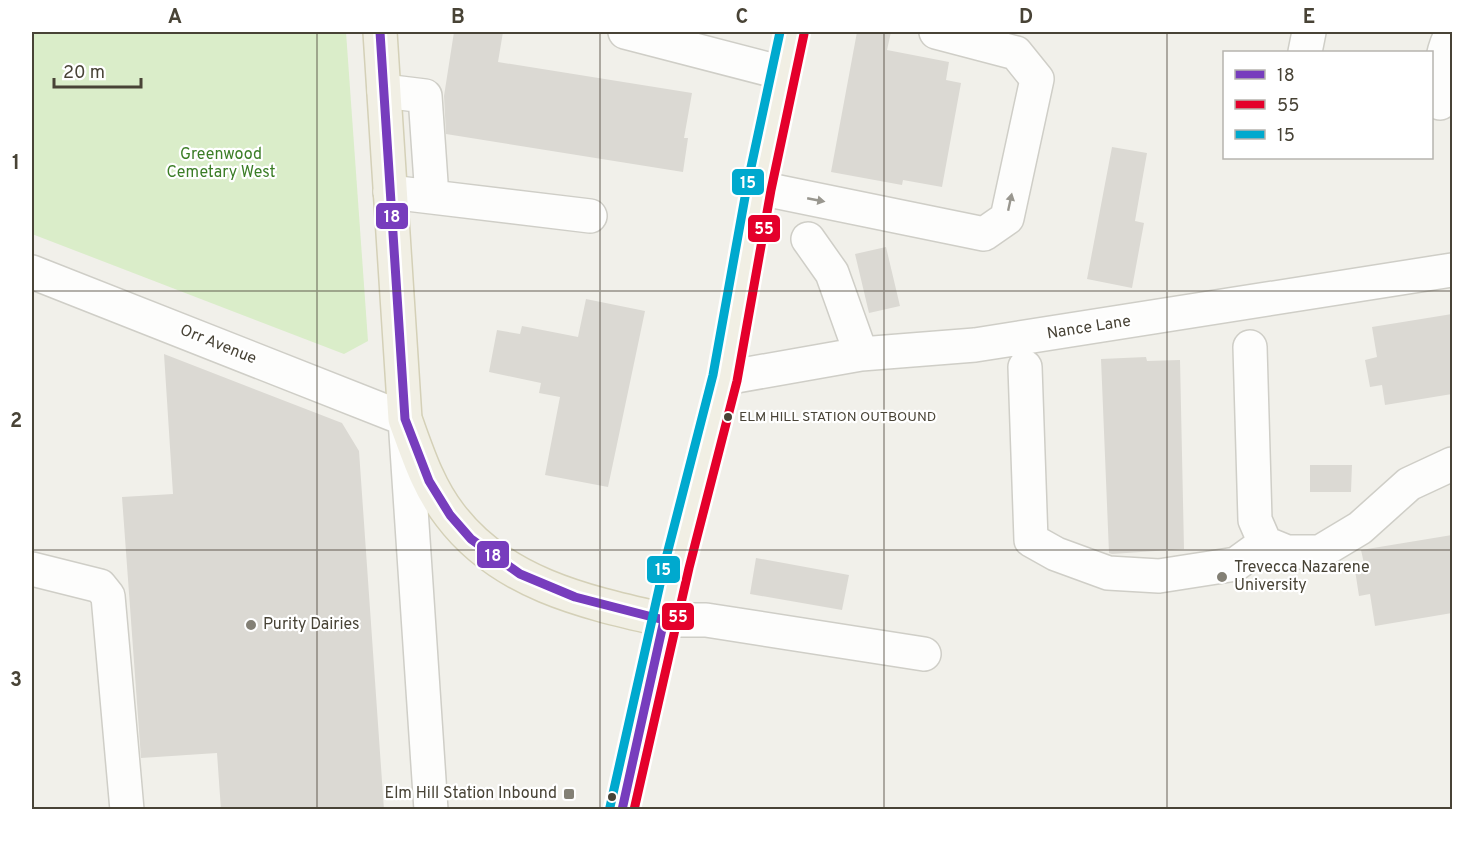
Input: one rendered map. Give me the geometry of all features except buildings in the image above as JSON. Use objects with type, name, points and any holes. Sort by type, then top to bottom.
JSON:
[{"type":"main road","points":[[380,32],[405,419],[425,472],[450,515],[485,552],[521,577],[563,594],[664,620]]},
{"type":"main road","points":[[622,810],[664,620],[725,378],[759,188],[792,32]]},
{"type":"street","points":[[625,32],[783,74]]},
{"type":"street","points":[[759,188],[984,234],[1007,218],[1037,79],[1016,53],[936,32]]},
{"type":"street","points":[[1305,51],[1310,32]]},
{"type":"street","points":[[1440,103],[1439,78],[1448,40],[1452,33]]},
{"type":"street","points":[[384,91],[425,96],[432,197]]},
{"type":"street","points":[[390,192],[590,216]]},
{"type":"street","points":[[808,239],[832,273],[861,354]]},
{"type":"street","name":"Nance Lane","points":[[725,378],[861,354],[975,345],[1452,270]]},
{"type":"street","name":"Orr Avenue","points":[[32,272],[405,419]]},
{"type":"street","points":[[1250,347],[1256,520],[1265,543],[1287,552],[1320,552],[1360,528],[1409,484],[1452,464]]},
{"type":"street","points":[[1025,367],[1030,540],[1056,554],[1108,573],[1159,576],[1236,564],[1265,543]]},
{"type":"street","points":[[405,419],[431,810]]},
{"type":"street","points":[[32,569],[100,586],[108,596],[127,810]]},
{"type":"street","points":[[664,620],[706,620],[924,654]]},
{"type":"green space","name":"Greenwood Cemetary West","points":[[32,32],[346,32],[368,341],[344,354],[32,234]]},
{"type":"transit line","name":"18","points":[[380,32],[405,419],[429,481],[450,515],[471,539],[520,574],[575,597],[664,620]]},
{"type":"transit line","name":"15","points":[[610,807],[665,562],[713,375],[747,186],[780,32]]},
{"type":"transit line","name":"55","points":[[634,810],[689,568],[737,381],[771,190],[804,34]]},
{"type":"transit line","name":"18","points":[[622,810],[664,620]]},
{"type":"place","name":"ELM HILL STATION OUTBOUND","points":[[728,417]]},
{"type":"place","name":"Trevecca Nazarene University","points":[[1222,577]]},
{"type":"place","name":"Purity Dairies","points":[[251,625]]},
{"type":"place","name":"Elm Hill Station Inbound","points":[[569,794]]}]
